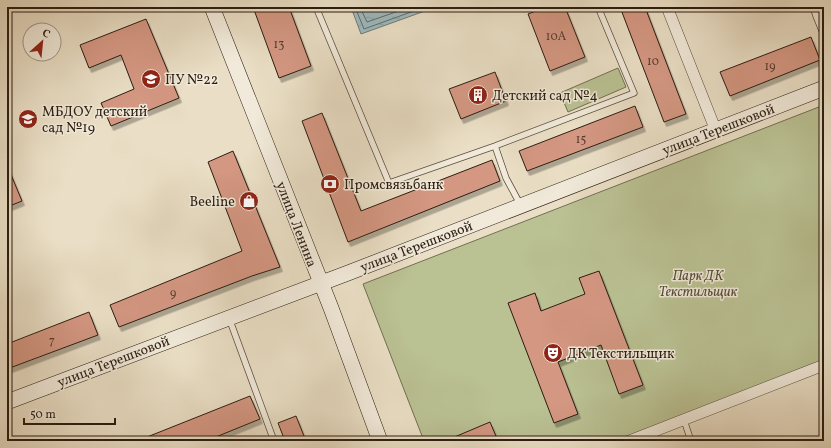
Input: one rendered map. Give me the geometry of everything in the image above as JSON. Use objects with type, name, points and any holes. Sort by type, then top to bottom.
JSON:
[{"type":"street","name":"улица Ленина","points":[[212,7],[380,441]]},
{"type":"street","points":[[667,7],[716,131]]},
{"type":"street","name":"улица Терешковой","points":[[7,402],[521,206],[824,88]]},
{"type":"street","points":[[629,441],[824,365]]},
{"type":"lane","points":[[316,7],[389,183],[495,146],[634,93],[598,7]]},
{"type":"lane","points":[[813,7],[824,36]]},
{"type":"lane","points":[[816,16],[824,13]]},
{"type":"lane","points":[[495,146],[506,178],[521,206]]},
{"type":"lane","points":[[229,318],[274,441]]},
{"type":"lane","points":[[684,420],[691,441]]},
{"type":"green space","points":[[618,68],[626,87],[568,112],[560,93]]},
{"type":"green space","name":"Парк ДК Текстильщик","points":[[824,105],[824,364],[625,441],[424,441],[363,284]]},
{"type":"water","points":[[351,7],[436,7],[361,34]]},
{"type":"building","points":[[253,7],[289,7],[311,66],[279,78]]},
{"type":"building","points":[[546,7],[565,7],[585,57],[550,71],[528,14]]},
{"type":"building","points":[[620,7],[645,7],[686,114],[664,122]]},
{"type":"building","name":"ПУ №22","points":[[146,19],[179,98],[111,126],[101,103],[134,89],[121,55],[89,68],[80,45]]},
{"type":"building","points":[[811,37],[820,60],[730,96],[720,72]]},
{"type":"building","name":"Детский сад №4","points":[[495,72],[506,101],[461,119],[449,89]]},
{"type":"building","points":[[635,106],[643,127],[527,171],[519,151]]},
{"type":"building","points":[[322,113],[361,211],[492,160],[500,181],[348,242],[302,121]]},
{"type":"building","points":[[233,151],[280,267],[252,276],[119,327],[110,305],[242,251],[208,162]]},
{"type":"building","points":[[7,165],[22,201],[7,207]]},
{"type":"building","name":"ДК Текстильщик","points":[[599,271],[643,385],[619,394],[601,345],[558,362],[578,414],[554,423],[508,303],[535,293],[541,311],[585,294],[579,278]]},
{"type":"building","points":[[89,312],[98,335],[7,369],[7,344]]},
{"type":"building","points":[[250,396],[260,419],[206,441],[137,441]]},
{"type":"building","points":[[296,416],[306,441],[285,441],[278,423]]},
{"type":"building","points":[[490,422],[498,441],[445,441]]},
{"type":"place","name":"ПУ №22","points":[[151,79]]},
{"type":"place","name":"Детский сад №4","points":[[478,95]]},
{"type":"place","name":"МБДОУ детский сад №19","points":[[28,119]]},
{"type":"place","name":"Промсвязьбанк","points":[[330,184]]},
{"type":"place","name":"Beeline","points":[[249,201]]},
{"type":"place","name":"ДК Текстильщик","points":[[553,353]]}]
